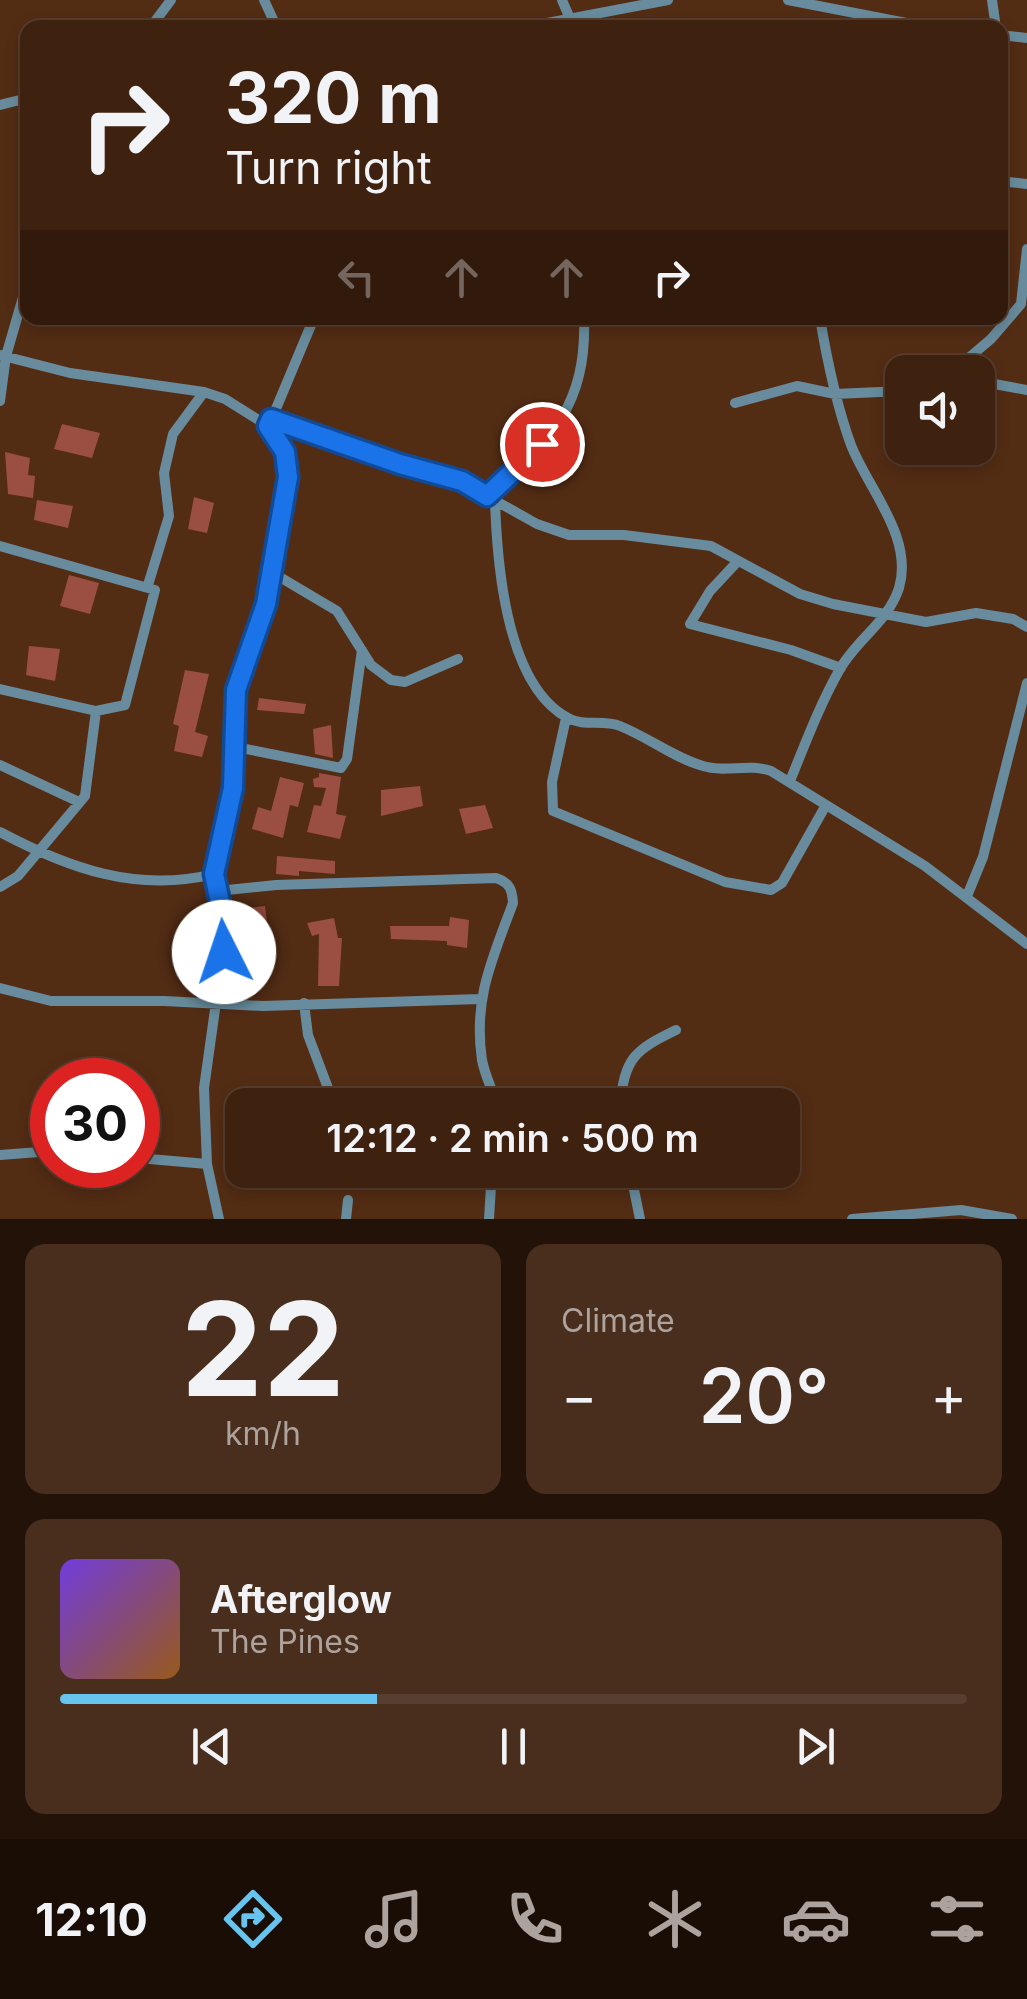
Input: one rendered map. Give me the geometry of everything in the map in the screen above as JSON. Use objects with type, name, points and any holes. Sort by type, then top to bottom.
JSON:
[{"type":"street","points":[[580,20],[668,0]]},
{"type":"street","points":[[788,0],[891,20]]},
{"type":"street","points":[[860,14],[862,0]]},
{"type":"street","points":[[1008,319],[1021,304],[1027,249]]},
{"type":"street","points":[[0,402],[3,356],[20,304]]},
{"type":"street","points":[[270,423],[311,325]]},
{"type":"street","points":[[584,325],[584,362],[576,394],[542,444],[491,499],[500,587],[528,676],[566,718],[622,726],[699,765],[757,766],[790,781],[967,896],[1027,944]]},
{"type":"street","points":[[790,781],[841,668],[888,612],[900,584],[897,539],[852,447],[821,325]]},
{"type":"street","points":[[972,355],[1003,325]]},
{"type":"street","points":[[3,356],[70,373],[204,392],[226,399],[270,423],[462,481],[559,533],[711,546],[800,594],[926,622],[976,613],[1013,619],[1027,628]]},
{"type":"street","points":[[995,384],[1027,390]]},
{"type":"street","points":[[735,403],[797,386],[836,394],[885,392]]},
{"type":"street","points":[[148,585],[169,516],[164,473],[172,434],[204,392]]},
{"type":"street","points":[[218,1219],[207,1164],[204,1088],[226,931],[214,874],[233,788],[236,690],[273,572],[287,465],[285,452],[270,423]]},
{"type":"street","points":[[0,546],[155,590],[129,699],[115,709],[96,712],[0,689]]},
{"type":"street","points":[[738,561],[710,591],[690,624],[791,650],[841,668]]},
{"type":"street","points":[[273,572],[337,611],[382,676],[398,682],[458,658]]},
{"type":"street","points":[[232,746],[341,768],[347,759],[362,650]]},
{"type":"street","points":[[967,896],[983,858],[1027,683]]},
{"type":"street","points":[[0,887],[18,876],[87,790],[96,712]]},
{"type":"street","points":[[566,718],[552,782],[552,811],[724,882],[771,890],[782,883],[826,804]]},
{"type":"street","points":[[0,766],[79,802]]},
{"type":"street","points":[[0,832],[70,867],[116,878],[165,881],[214,874]]},
{"type":"street","points":[[218,891],[276,885],[500,879],[512,890],[513,903],[480,999],[483,1066],[490,1088]]},
{"type":"street","points":[[0,988],[52,1001],[263,1006],[480,999]]},
{"type":"street","points":[[304,1002],[308,1035],[328,1088]]},
{"type":"street","points":[[622,1088],[624,1074],[639,1048],[676,1030]]},
{"type":"street","points":[[0,1154],[30,1152]]},
{"type":"street","points":[[160,1160],[207,1164]]},
{"type":"street","points":[[489,1219],[491,1188]]},
{"type":"street","points":[[634,1188],[640,1219]]},
{"type":"street","points":[[346,1219],[348,1200]]},
{"type":"street","points":[[852,1219],[961,1210],[1012,1219]]},
{"type":"building","points":[[62,424],[100,433],[92,458],[54,449]]},
{"type":"building","points":[[5,452],[30,458],[28,475],[35,476],[33,498],[8,494]]},
{"type":"building","points":[[194,497],[214,503],[207,533],[188,529]]},
{"type":"building","points":[[37,500],[73,506],[68,528],[34,520]]},
{"type":"building","points":[[69,575],[99,583],[90,614],[60,606]]},
{"type":"building","points":[[29,646],[60,649],[55,681],[26,675]]},
{"type":"building","points":[[185,670],[209,674],[195,732],[208,736],[202,757],[174,751],[179,726],[173,724]]},
{"type":"building","points":[[259,698],[306,704],[304,714],[257,710]]},
{"type":"building","points":[[331,725],[333,758],[315,754],[313,729]]},
{"type":"building","points":[[319,773],[341,777],[336,814],[346,816],[340,839],[307,832],[314,805],[321,806],[326,788],[314,787],[313,779]]},
{"type":"building","points":[[280,777],[304,783],[298,807],[290,805],[283,838],[252,829],[258,807],[271,811]]},
{"type":"building","points":[[420,786],[423,806],[381,816],[381,790]]},
{"type":"building","points":[[485,805],[493,828],[466,834],[459,809]]},
{"type":"building","points":[[277,856],[335,861],[335,874],[276,874]]},
{"type":"building","points":[[265,906],[268,931],[249,935],[239,909]]},
{"type":"building","points":[[450,917],[469,920],[467,948],[447,945],[447,941],[391,939],[390,926],[449,926]]},
{"type":"building","points":[[334,918],[338,938],[342,938],[339,986],[318,986],[319,934],[312,936],[307,923]]},
{"type":"route","points":[[224,952],[226,931],[214,874],[233,788],[236,690],[266,604],[288,477],[285,452],[268,426],[271,419],[462,481],[487,496],[542,444]]}]
